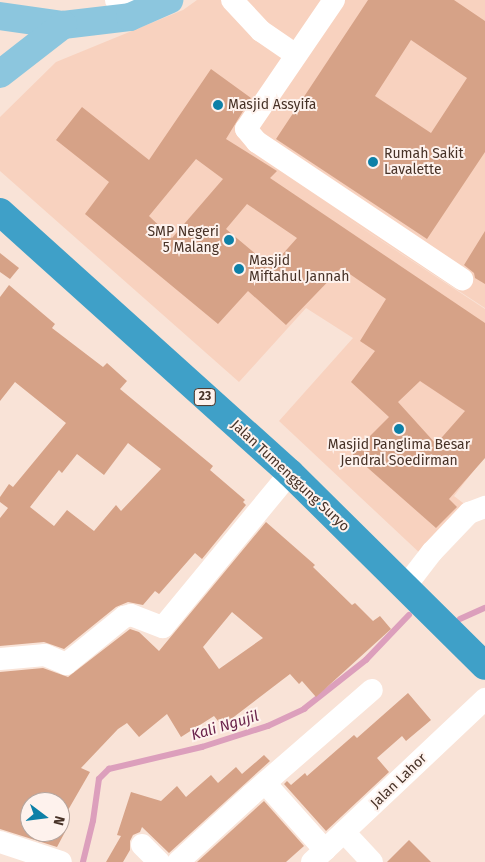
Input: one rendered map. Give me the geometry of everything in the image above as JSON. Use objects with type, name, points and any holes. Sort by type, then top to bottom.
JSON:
[{"type":"highway","name":"Jalan Tumenggung Suryo","points":[[0,212],[290,473],[485,666]]},
{"type":"main road","points":[[0,16],[63,25],[130,17],[168,0]]},
{"type":"main road","points":[[0,74],[63,25]]},
{"type":"street","points":[[116,0],[132,2],[139,0]]},
{"type":"street","points":[[232,0],[261,31],[296,55]]},
{"type":"street","points":[[334,0],[246,129],[257,142],[462,279]]},
{"type":"street","points":[[0,659],[45,655],[66,664],[124,617],[131,615],[164,627],[290,473]]},
{"type":"street","points":[[405,587],[432,552],[468,513],[485,507]]},
{"type":"street","points":[[178,862],[264,783],[372,690]]},
{"type":"street","name":"Jalan Lahor","points":[[318,856],[485,699]]},
{"type":"street","points":[[264,783],[318,856]]},
{"type":"street","points":[[344,832],[372,862]]},
{"type":"street","points":[[0,842],[61,862]]},
{"type":"street","points":[[142,845],[159,862]]},
{"type":"shaded area","points":[[197,0],[485,0],[485,308],[321,201],[485,309],[485,456],[454,496],[467,506],[423,556],[279,421],[353,338],[306,308],[239,382],[0,171],[0,117],[56,62],[183,10]]},
{"type":"building","points":[[368,0],[454,0],[485,21],[485,152],[427,239],[276,139]],"holes":[[[411,40],[467,78],[431,133],[375,96]]]},
{"type":"building","points":[[211,69],[251,98],[226,139],[277,171],[270,178],[485,323],[485,458],[449,499],[457,507],[436,528],[352,454],[389,417],[351,382],[375,351],[360,341],[386,299],[341,268],[286,325],[248,291],[218,324],[85,214],[109,182],[56,140],[82,107],[149,160]],"holes":[[[196,159],[223,179],[172,238],[149,216]],[[247,204],[297,238],[271,267],[226,229]],[[420,381],[465,411],[436,444],[398,402]]]},
{"type":"building","points":[[485,231],[485,284],[475,278],[474,273],[464,265]]},
{"type":"building","points":[[0,253],[19,268],[10,279],[0,272]]},
{"type":"building","points":[[9,285],[55,324],[52,328],[103,367],[107,363],[127,381],[120,389],[213,466],[210,470],[245,500],[243,502],[246,505],[202,559],[195,553],[159,594],[155,591],[143,605],[128,602],[116,607],[64,649],[44,642],[0,646],[0,518],[8,508],[0,502],[0,497],[9,484],[13,487],[66,423],[15,382],[0,401],[0,297]],"holes":[[[128,443],[161,469],[121,511],[116,505],[94,531],[67,510],[54,526],[30,507],[59,470],[62,473],[77,454],[104,475]]]},
{"type":"building","points":[[266,522],[315,565],[313,567],[352,605],[355,603],[373,621],[380,616],[391,629],[316,697],[302,681],[299,684],[290,674],[222,726],[214,716],[181,737],[167,714],[139,737],[127,723],[118,729],[81,768],[90,772],[70,807],[70,792],[20,792],[20,835],[0,829],[0,672],[43,668],[68,677],[130,629],[139,632],[159,651]],"holes":[[[232,612],[263,638],[219,669],[203,647]]]},
{"type":"building","points":[[408,693],[431,720],[406,741],[402,736],[377,758],[389,772],[326,831],[284,784],[287,781],[291,785],[305,773],[307,776],[354,735],[357,738]]},
{"type":"building","points":[[264,755],[270,761],[169,853],[142,827],[140,832],[133,835],[130,841],[130,850],[123,862],[106,862],[121,836],[117,835],[131,792],[161,801],[177,786],[186,797],[211,775],[218,783],[236,767],[242,774]]},
{"type":"building","points":[[264,801],[304,846],[286,862],[197,862]]},
{"type":"building","points":[[409,840],[431,862],[387,862]]},
{"type":"building","points":[[41,842],[60,842],[57,847]]},
{"type":"waterway","name":"Kali Ngujil","points":[[460,619],[485,608]]},
{"type":"waterway","name":"Kali Ngujil","points":[[83,862],[93,821],[99,779],[109,769],[202,747],[268,726],[304,709],[366,660],[409,615]]},
{"type":"place","name":"Masjid Assyifa","points":[[218,105]]},
{"type":"place","name":"Rumah Sakit Lavalette","points":[[373,162]]},
{"type":"place","name":"SMP Negeri 5 Malang","points":[[229,240]]},
{"type":"place","name":"Masjid Miftahul Jannah","points":[[239,269]]},
{"type":"place","name":"Masjid Panglima Besar Jendral Soedirman","points":[[399,429]]}]
